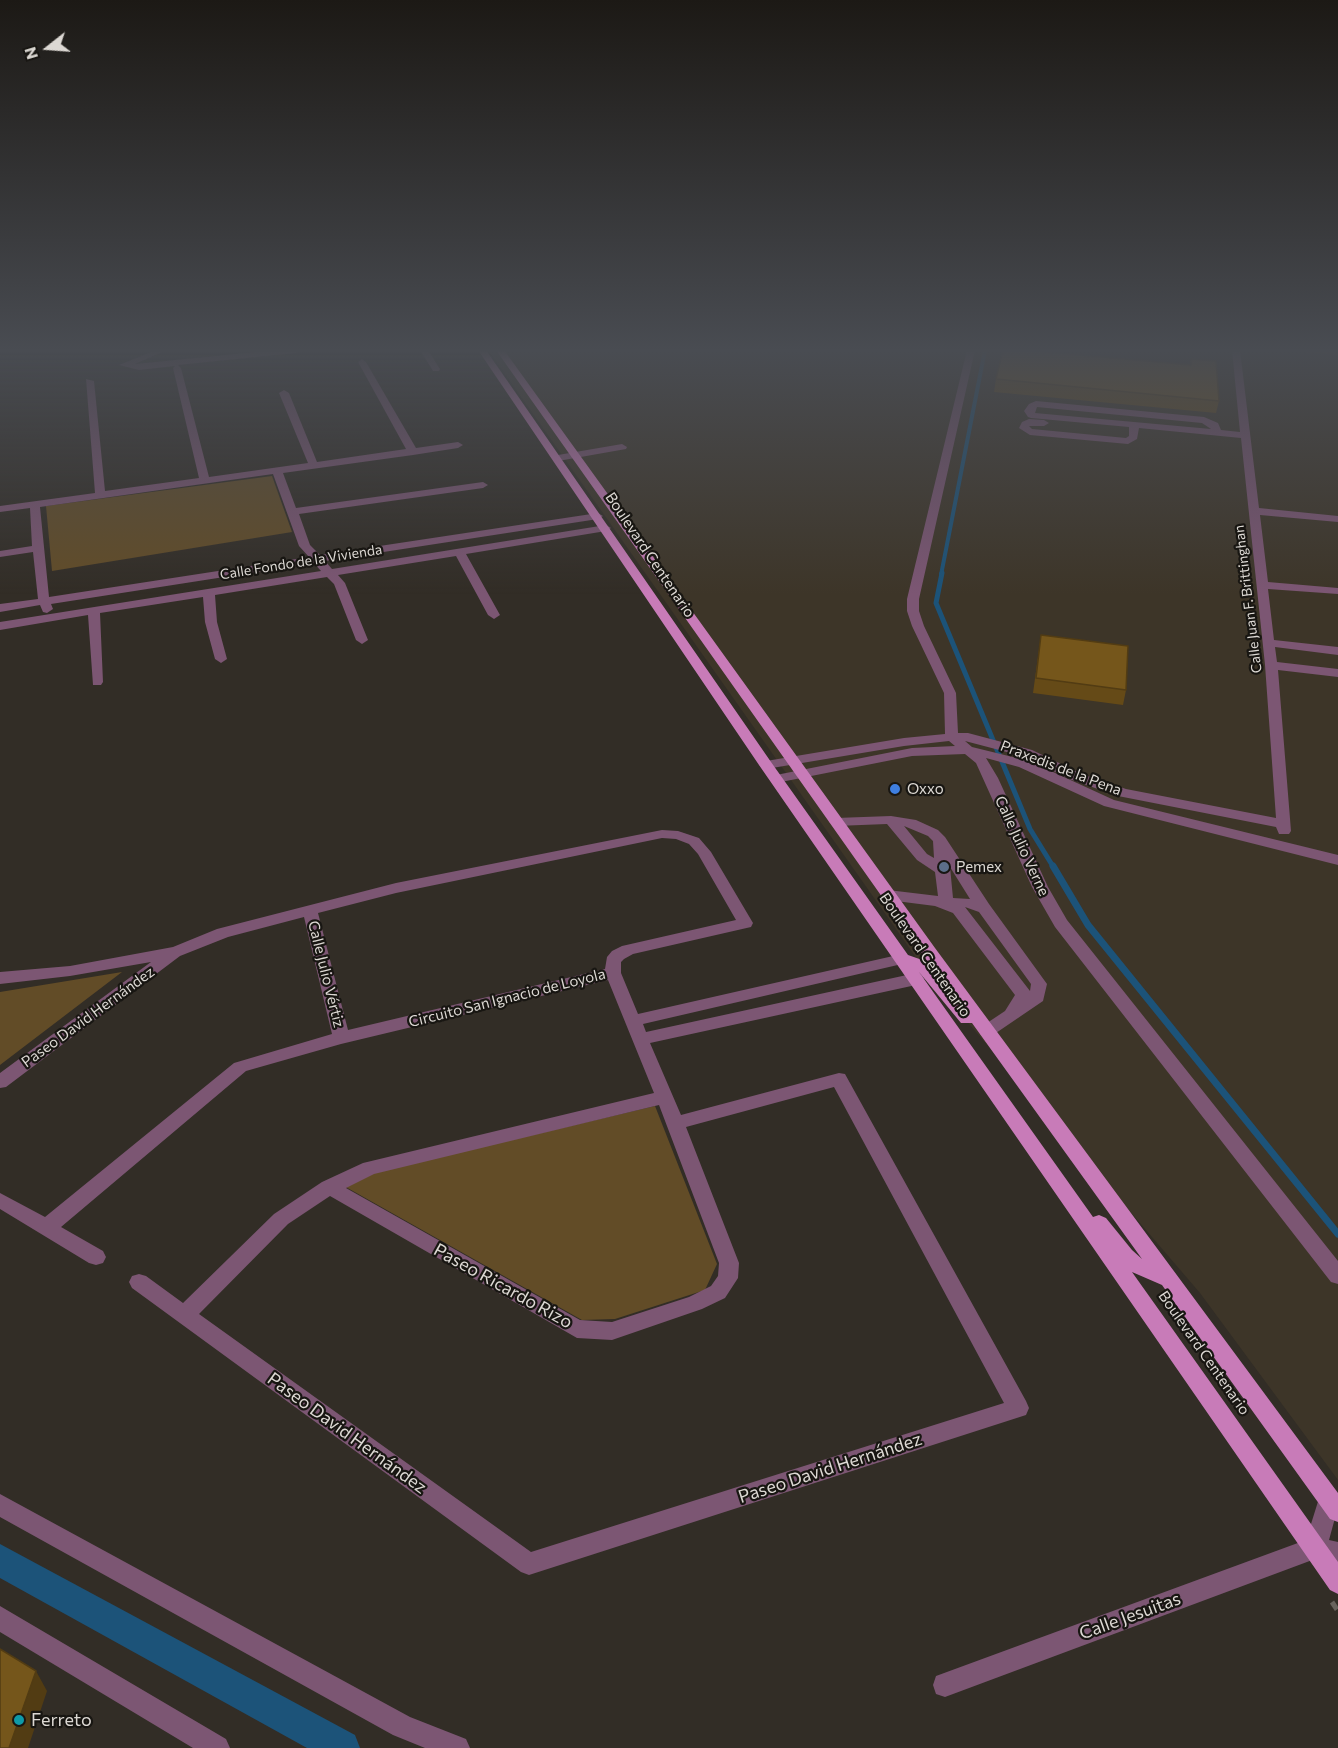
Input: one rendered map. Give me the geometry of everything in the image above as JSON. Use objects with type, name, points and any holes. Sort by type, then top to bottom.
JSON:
[{"type":"main road","name":"Boulevard Centenario","points":[[540,432],[771,772],[1338,1582]]},
{"type":"main road","name":"Boulevard Centenario","points":[[560,432],[888,895],[1334,1505]]},
{"type":"main road","points":[[602,522],[612,520],[638,555],[652,560]]},
{"type":"main road","points":[[652,596],[675,592]]},
{"type":"main road","points":[[902,959],[918,963],[927,969],[965,1017],[1024,1081]]},
{"type":"main road","points":[[1047,1165],[1079,1198],[1125,1256],[1134,1264],[1170,1280]]},
{"type":"street","points":[[94,432],[100,495]]},
{"type":"street","points":[[193,432],[205,481]]},
{"type":"street","points":[[300,432],[314,466]]},
{"type":"street","points":[[401,432],[413,452]]},
{"type":"street","points":[[951,432],[920,560],[913,611],[950,693],[952,737]]},
{"type":"street","points":[[1029,432],[1128,441],[1134,437],[1134,432]]},
{"type":"street","points":[[1208,432],[1245,435]]},
{"type":"street","name":"Calle Juan F. Brittinghan","points":[[1245,432],[1269,643],[1285,846]]},
{"type":"street","points":[[0,509],[458,445]]},
{"type":"street","points":[[558,458],[622,447]]},
{"type":"street","points":[[277,471],[305,546],[339,583],[362,640]]},
{"type":"street","points":[[292,512],[483,485]]},
{"type":"street","points":[[35,504],[44,601],[51,617]]},
{"type":"street","points":[[1253,511],[1338,519]]},
{"type":"street","name":"Calle Fondo de la Vivienda","points":[[0,626],[459,551],[602,522]]},
{"type":"street","name":"Calle Fondo de la Vivienda","points":[[0,608],[317,559],[602,522]]},
{"type":"street","points":[[0,554],[38,548]]},
{"type":"street","points":[[459,551],[494,615]]},
{"type":"street","points":[[1262,585],[1338,591]]},
{"type":"street","points":[[209,592],[211,622],[221,659]]},
{"type":"street","points":[[94,610],[97,682]]},
{"type":"street","points":[[1269,643],[1338,651]]},
{"type":"street","points":[[1271,665],[1338,673]]},
{"type":"street","name":"Calle Julio Verne","points":[[952,737],[974,745],[1040,887],[1061,923],[1338,1275]]},
{"type":"street","name":"Praxedis de la Pena","points":[[771,772],[904,742],[952,737]]},
{"type":"street","name":"Praxedis de la Pena","points":[[797,767],[974,745],[1011,747],[1077,777],[1123,793],[1283,824]]},
{"type":"street","name":"Praxedis de la Pena","points":[[974,745],[985,753],[1024,764],[1108,803],[1338,860]]},
{"type":"street","points":[[891,820],[922,857],[943,870]]},
{"type":"street","points":[[836,822],[891,820],[911,823],[933,833],[940,840],[984,908],[1039,984],[1036,997],[987,1031]]},
{"type":"street","name":"Circuito San Ignacio de Loyola","points":[[46,1228],[240,1067],[341,1038],[613,973],[613,961],[618,955],[628,950],[745,922],[704,852],[694,841],[678,835],[662,834],[396,888],[223,933],[176,952]]},
{"type":"street","points":[[940,840],[946,903]]},
{"type":"street","points":[[888,895],[946,903],[964,902],[984,908]]},
{"type":"street","points":[[946,903],[958,909],[1021,990],[1023,995],[1012,1014]]},
{"type":"street","name":"Calle Julio Vértiz","points":[[310,910],[341,1038]]},
{"type":"street","points":[[0,978],[70,971],[176,952]]},
{"type":"street","name":"Paseo David Hernández","points":[[0,1082],[176,952]]},
{"type":"street","points":[[632,1021],[902,959]]},
{"type":"street","name":"Paseo Ricardo Rizo","points":[[328,1188],[577,1329],[612,1330],[718,1292],[728,1278],[729,1263],[675,1123],[613,973]]},
{"type":"street","points":[[640,1039],[916,979]]},
{"type":"street","name":"Paseo David Hernández","points":[[139,1282],[529,1564],[1018,1408],[838,1079],[675,1123]]},
{"type":"street","points":[[184,1315],[281,1219],[328,1188],[370,1168],[664,1097]]},
{"type":"street","points":[[0,1200],[96,1257]]},
{"type":"street","points":[[0,1505],[402,1726],[457,1748]]},
{"type":"street","points":[[1334,1505],[1315,1548],[1338,1553]]},
{"type":"street","name":"Calle Jesuitas","points":[[945,1685],[1315,1548]]},
{"type":"street","points":[[0,1618],[217,1748]]},
{"type":"shaded area","points":[[545,432],[1338,432],[1338,1480],[1200,1293],[934,983]]},
{"type":"shaded area","points":[[272,476],[292,532],[52,571],[46,506]]},
{"type":"shaded area","points":[[122,972],[0,1065],[0,992]]},
{"type":"shaded area","points":[[655,1106],[717,1264],[705,1290],[615,1319],[582,1320],[344,1186],[375,1172]]},
{"type":"building","points":[[1041,635],[1128,646],[1126,690],[1036,678]]},
{"type":"building","points":[[0,1649],[36,1671],[9,1748],[0,1748]]},
{"type":"waterway","points":[[941,575],[969,432]]},
{"type":"waterway","points":[[942,573],[936,603],[1030,829],[1054,868]]},
{"type":"waterway","points":[[1053,866],[1088,925],[1338,1234]]},
{"type":"waterway","points":[[0,1560],[342,1748]]},
{"type":"place","name":"Oxxo","points":[[895,789]]},
{"type":"place","name":"Pemex","points":[[944,867]]},
{"type":"place","name":"Ferreto","points":[[19,1720]]}]
